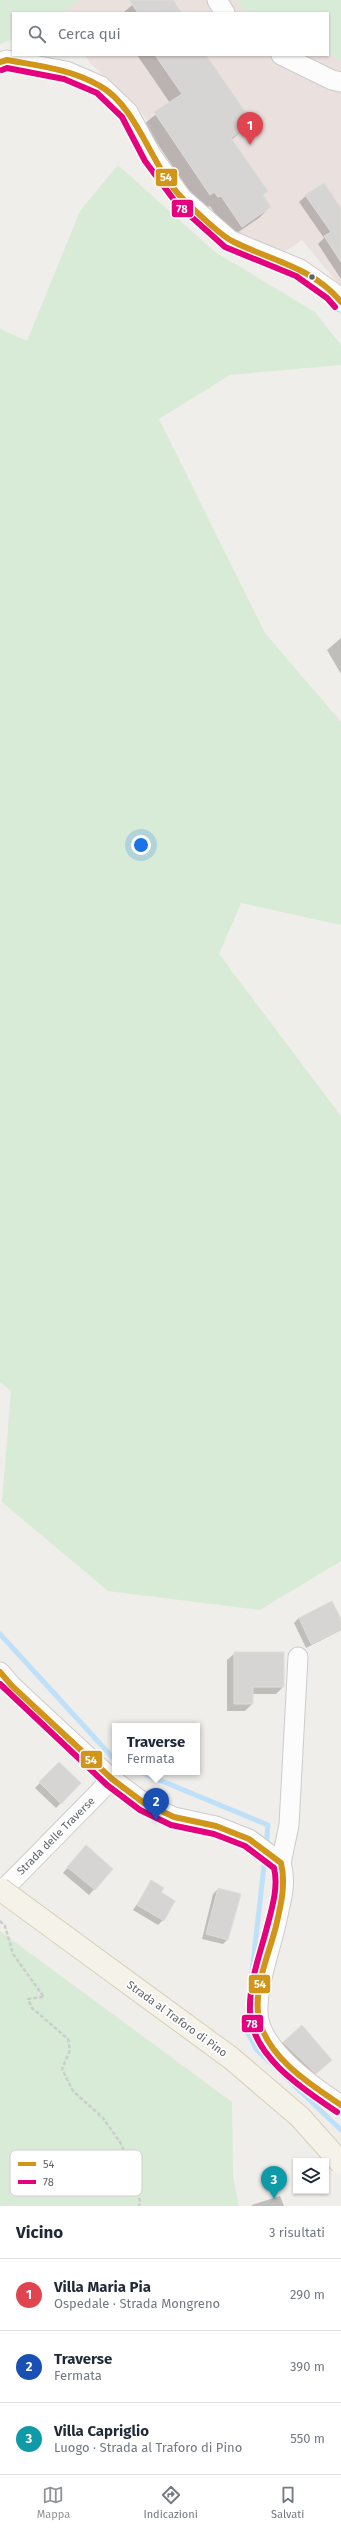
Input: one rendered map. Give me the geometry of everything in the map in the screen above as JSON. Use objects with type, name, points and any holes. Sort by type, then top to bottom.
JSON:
[{"type":"main road","name":"Strada al Traforo di Pino","points":[[0,1889],[231,2058],[300,2117],[341,2163]]},
{"type":"street","points":[[217,0],[224,12]]},
{"type":"street","points":[[283,56],[332,80],[341,82]]},
{"type":"street","points":[[0,62],[7,60],[66,70],[101,86],[128,112],[152,156],[182,198],[230,240],[300,269],[333,292],[341,302]]},
{"type":"street","points":[[278,1861],[289,1826],[298,1657]]},
{"type":"street","points":[[0,1672],[12,1686],[112,1779],[144,1803],[174,1817],[216,1826],[249,1839],[278,1861],[284,1874],[284,1889],[258,2002],[261,2028],[269,2043],[295,2071],[341,2103]]},
{"type":"street","name":"Strada delle Traverse","points":[[0,1893],[112,1779]]},
{"type":"path","points":[[0,1921],[5,1926],[13,1954],[44,1997],[28,1999],[32,2008],[68,2039],[70,2050],[62,2069],[70,2085],[103,2118],[120,2142],[124,2150]]},
{"type":"path","points":[[139,2196],[139,2206]]},
{"type":"shaded area","points":[[79,0],[237,0],[244,12],[63,12]]},
{"type":"shaded area","points":[[329,54],[341,60],[341,287],[302,240],[283,253],[224,227],[172,171],[146,119],[135,104],[91,64],[86,56],[329,56]]},
{"type":"green space","points":[[0,0],[79,0],[63,12],[12,12],[12,39],[0,44]]},
{"type":"green space","points":[[237,0],[341,0],[341,60],[329,54],[329,12],[244,12]]},
{"type":"green space","points":[[118,165],[215,252],[315,312],[341,345],[341,365],[230,375],[159,419],[265,633],[341,722],[341,925],[241,903],[219,954],[341,1116],[341,1561],[260,1610],[108,1591],[2,1502],[11,1391],[0,1382],[0,329],[27,341],[80,211]]},
{"type":"green space","points":[[0,1931],[232,2102],[233,2176],[239,2206],[0,2206]]},
{"type":"building","points":[[129,0],[173,0],[181,12],[137,12]]},
{"type":"building","points":[[156,56],[207,56],[253,123],[231,138],[268,191],[263,195],[271,207],[242,227],[221,196],[218,197],[214,192],[210,195],[154,112],[182,94]]},
{"type":"building","points":[[324,183],[341,208],[341,262],[324,236],[331,232],[305,195]]},
{"type":"building","points":[[332,1601],[341,1619],[341,1629],[311,1644],[299,1618]]},
{"type":"building","points":[[234,1652],[284,1652],[284,1687],[253,1687],[253,1704],[234,1704]]},
{"type":"building","points":[[59,1762],[81,1783],[61,1804],[39,1782]]},
{"type":"building","points":[[86,1845],[113,1869],[95,1890],[67,1867]]},
{"type":"building","points":[[151,1880],[164,1888],[161,1892],[175,1901],[164,1921],[137,1905]]},
{"type":"building","points":[[218,1888],[241,1894],[228,1940],[206,1934]]},
{"type":"building","points":[[302,2025],[332,2060],[316,2074],[283,2042]]},
{"type":"waterway","points":[[0,1634],[112,1757]]},
{"type":"waterway","points":[[147,1775],[268,1825],[266,1847]]},
{"type":"waterway","points":[[250,1990],[265,1857]]},
{"type":"waterway","points":[[249,2000],[246,2029],[256,2049],[341,2130]]},
{"type":"transit line","name":"54","points":[[0,62],[7,60],[55,69],[89,80],[100,86],[125,108],[162,172],[172,186],[207,222],[232,241],[304,272],[330,290],[341,302]]},
{"type":"transit line","name":"78","points":[[2,70],[7,68],[64,79],[97,93],[122,117],[145,161],[177,204],[225,247],[296,276],[327,298],[335,307]]},
{"type":"transit line","name":"54","points":[[0,1672],[12,1686],[112,1779],[144,1803],[174,1817],[216,1826],[249,1839],[281,1863],[283,1879],[281,1902],[276,1926],[263,1969],[259,1991],[258,2012],[261,2027],[268,2041],[289,2066],[315,2088],[341,2105]]},
{"type":"transit line","name":"78","points":[[0,1684],[107,1785],[140,1810],[171,1825],[214,1834],[245,1846],[274,1868],[276,1883],[274,1900],[251,1991],[250,2011],[253,2027],[259,2043],[281,2070],[309,2093],[337,2112]]},
{"type":"place","name":"Villa Maria Pia","points":[[250,145]]},
{"type":"place","name":"Traverse","points":[[156,1821]]},
{"type":"place","name":"Villa Capriglio","points":[[274,2199]]}]
